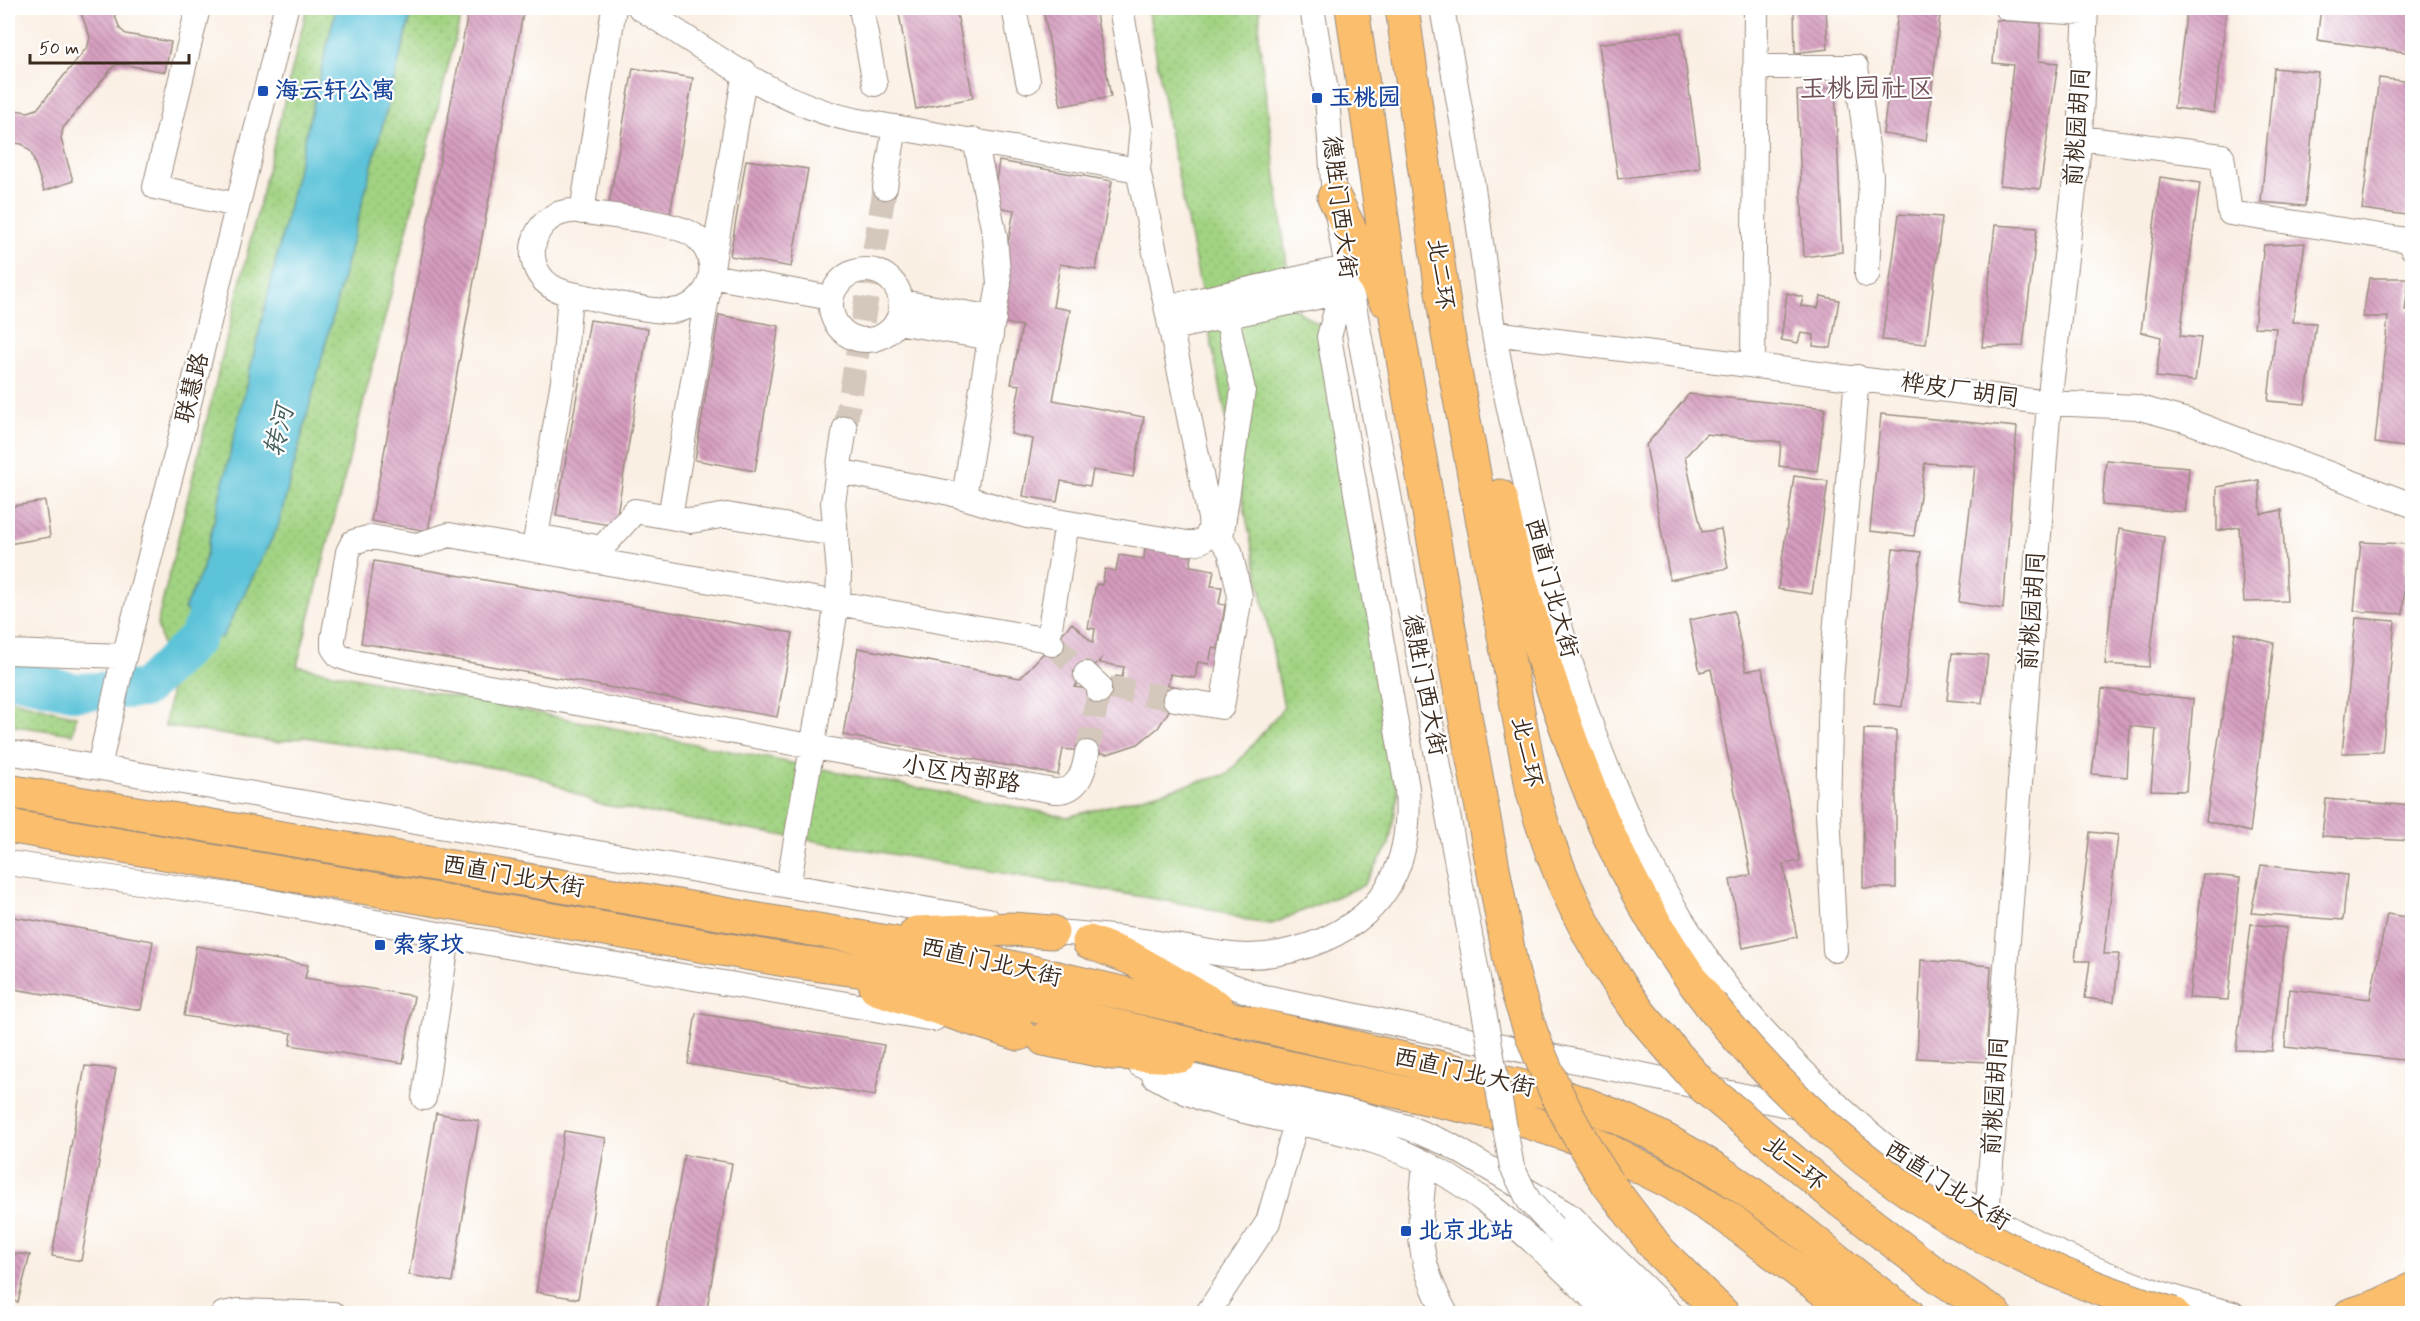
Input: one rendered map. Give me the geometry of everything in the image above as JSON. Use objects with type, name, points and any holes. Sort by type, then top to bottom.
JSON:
[{"type":"highway","name":"北二环","points":[[1352,8],[1397,323],[1447,618],[1512,971],[1546,1074],[1575,1131],[1609,1185],[1660,1252],[1723,1314]]},
{"type":"highway","name":"北二环","points":[[1402,8],[1448,334],[1536,803],[1555,861],[1605,962],[1641,1015],[1702,1085],[1842,1202],[1938,1276],[1995,1314]]},
{"type":"highway","points":[[1334,197],[1397,323]]},
{"type":"highway","points":[[1448,334],[1483,400],[1511,548],[1547,670],[1586,785],[1616,854],[1646,912],[1677,960],[1745,1047],[1809,1114],[1850,1149],[1916,1198],[1972,1232],[2041,1267],[2093,1288],[2173,1314]]},
{"type":"highway","name":"西直门北大街","points":[[8,791],[982,959],[1528,1088],[1587,1104],[1622,1118],[1683,1149],[1725,1174],[1908,1314]]},
{"type":"highway","name":"西直门北大街","points":[[8,826],[791,961],[930,980],[1258,1060],[1505,1115],[1593,1143],[1648,1169],[1706,1203],[1855,1314]]},
{"type":"highway","points":[[834,932],[884,934],[1012,929],[1052,932]]},
{"type":"highway","points":[[1089,942],[1131,958],[1250,1024]]},
{"type":"highway","points":[[791,961],[827,975],[1032,1037],[1122,1054],[1217,1056],[1258,1060]]},
{"type":"main road","points":[[2349,1314],[2379,1304],[2412,1288]]},
{"type":"street","points":[[198,8],[155,187],[237,205]]},
{"type":"street","name":"联慧路","points":[[99,767],[122,664],[286,8]]},
{"type":"street","points":[[582,212],[614,8]]},
{"type":"street","points":[[640,8],[745,72],[814,109],[895,127],[1138,170]]},
{"type":"street","points":[[861,8],[875,84]]},
{"type":"street","points":[[1014,8],[1028,81]]},
{"type":"street","points":[[1121,8],[1142,128],[1138,170],[1220,535],[1238,579],[1240,604],[1222,707],[1175,699]]},
{"type":"street","name":"德胜门西大街","points":[[1312,8],[1327,98],[1334,197],[1348,279],[1512,1167],[1529,1201],[1642,1314]]},
{"type":"street","points":[[1442,8],[1474,194],[1494,333]]},
{"type":"street","points":[[1753,365],[1756,8]]},
{"type":"street","points":[[2007,8],[2086,10]]},
{"type":"street","name":"前桃园胡同","points":[[1987,1216],[2049,403],[2080,138],[2086,10]]},
{"type":"street","points":[[1755,67],[1856,67],[1871,176],[1867,275]]},
{"type":"street","points":[[670,517],[745,72]]},
{"type":"street","points":[[885,187],[895,127]]},
{"type":"street","points":[[2080,138],[2222,156],[2230,213],[2407,240],[2412,248]]},
{"type":"street","points":[[964,497],[999,284],[999,260],[975,140]]},
{"type":"street","points":[[565,212],[582,212],[688,232],[699,240],[708,253],[711,276],[699,299],[673,311],[570,294],[553,288],[542,279],[534,264],[533,246],[540,229],[549,219],[565,212]]},
{"type":"street","points":[[869,269],[889,278],[898,290],[899,312],[883,336],[870,340],[856,339],[837,325],[831,309],[831,298],[835,286],[843,277],[854,271],[869,269]]},
{"type":"street","points":[[711,276],[831,298]]},
{"type":"street","points":[[1170,318],[1348,279]]},
{"type":"street","points":[[1052,932],[1120,937],[1246,956],[1285,953],[1328,938],[1363,917],[1377,904],[1394,878],[1406,837],[1407,789],[1329,337],[1348,279]]},
{"type":"street","points":[[570,294],[563,381],[536,536],[602,548],[635,511],[691,520],[730,515],[834,534]]},
{"type":"street","points":[[1220,535],[1243,390],[1225,307]]},
{"type":"street","points":[[899,312],[993,328]]},
{"type":"street","name":"桦皮厂胡同","points":[[1494,333],[2049,403],[2136,407],[2188,421],[2412,506]]},
{"type":"street","name":"西直门北大街","points":[[1494,333],[1538,544],[1579,690],[1625,813],[1673,906],[1721,979],[1769,1035],[1851,1118],[1917,1170],[1987,1216],[2058,1253],[2098,1270],[2162,1293],[2234,1314]]},
{"type":"street","points":[[1836,950],[1828,812],[1831,693],[1857,377]]},
{"type":"street","points":[[788,886],[837,605],[840,580],[834,534],[833,502],[845,428]]},
{"type":"street","points":[[838,471],[964,497],[1024,515],[1067,523],[1185,542],[1199,542],[1207,538],[1210,530],[1220,535]]},
{"type":"street","points":[[837,605],[1050,642],[1067,523]]},
{"type":"street","name":"小区内部路","points":[[837,605],[449,535],[417,545],[366,537],[356,540],[350,546],[333,639],[334,649],[342,658],[359,663],[1058,792],[1069,789],[1079,781],[1087,753]]},
{"type":"street","points":[[8,652],[122,664]]},
{"type":"street","name":"西直门北大街","points":[[8,752],[1052,932]]},
{"type":"street","points":[[8,863],[257,899],[448,936],[1032,1037],[1128,1062],[1361,1114],[1407,1127],[1448,1144],[1572,1217],[1672,1314]]},
{"type":"street","points":[[1052,932],[1137,951],[1260,996],[1851,1118]]},
{"type":"street","points":[[424,1098],[448,936]]},
{"type":"street","points":[[1128,1062],[1199,1099],[1374,1142],[1425,1164],[1478,1195],[1503,1215],[1609,1314]]},
{"type":"street","points":[[1207,1314],[1269,1222],[1296,1123]]},
{"type":"street","points":[[1425,1164],[1419,1229],[1424,1261],[1432,1288],[1446,1314]]},
{"type":"street","points":[[223,1314],[238,1311],[333,1314]]},
{"type":"green space","points":[[307,8],[463,8],[297,666],[1067,817],[1228,774],[1284,707],[1169,130],[1148,8],[1260,8],[1259,39],[1292,307],[1323,327],[1398,795],[1389,845],[1364,885],[1272,924],[1254,922],[1202,907],[598,804],[532,774],[305,737],[277,742],[165,726],[172,681],[157,624]]},
{"type":"green space","points":[[8,699],[76,716],[73,734],[8,725]]},
{"type":"water","points":[[336,8],[413,8],[278,527],[222,638],[184,609],[202,571]]},
{"type":"building","points":[[79,8],[112,8],[120,29],[126,34],[171,42],[165,72],[121,64],[114,66],[63,128],[61,139],[73,181],[44,191],[31,152],[22,144],[8,142],[8,109],[28,112],[37,109],[88,46],[90,37]]},
{"type":"building","points":[[469,8],[524,8],[428,531],[371,521]]},
{"type":"building","points":[[898,8],[956,8],[973,98],[916,109]]},
{"type":"building","points":[[1043,8],[1095,8],[1111,97],[1061,106]]},
{"type":"building","points":[[1794,8],[1826,8],[1828,49],[1795,53]]},
{"type":"building","points":[[2187,8],[2227,8],[2214,113],[2174,108]]},
{"type":"building","points":[[2321,8],[2412,8],[2412,53],[2317,40]]},
{"type":"building","points":[[1898,12],[1940,16],[1926,141],[1883,134]]},
{"type":"building","points":[[1996,20],[2041,23],[2039,61],[2058,63],[2040,189],[2000,185],[2013,65],[1993,63]]},
{"type":"building","points":[[1681,32],[1700,168],[1618,179],[1599,44]]},
{"type":"building","points":[[633,68],[693,78],[670,215],[609,204]]},
{"type":"building","points":[[2274,68],[2318,72],[2305,206],[2261,202]]},
{"type":"building","points":[[2379,78],[2412,82],[2412,164],[2406,215],[2362,209]]},
{"type":"building","points":[[1835,87],[1842,252],[1804,257],[1797,91]]},
{"type":"building","points":[[746,160],[808,169],[791,267],[730,256]]},
{"type":"building","points":[[999,161],[1112,181],[1096,270],[1060,264],[1053,307],[1070,310],[1053,400],[1144,417],[1133,477],[1093,470],[1090,486],[1061,481],[1057,502],[1023,496],[1033,439],[1011,434],[1020,385],[1011,384],[1022,326],[999,322],[1004,265],[1014,210],[992,206]]},
{"type":"building","points":[[2160,177],[2200,183],[2180,336],[2201,338],[2195,381],[2156,377],[2161,337],[2141,332]]},
{"type":"building","points":[[1899,214],[1942,217],[1926,344],[1882,340]]},
{"type":"building","points":[[1995,225],[2037,228],[2023,346],[1982,347]]},
{"type":"building","points":[[2305,243],[2293,322],[2316,323],[2305,404],[2268,401],[2276,328],[2254,327],[2264,245]]},
{"type":"building","points":[[2369,278],[2409,278],[2405,310],[2412,311],[2411,448],[2375,443],[2388,317],[2363,317]]},
{"type":"building","points":[[1787,293],[1803,297],[1801,306],[1818,308],[1821,296],[1839,300],[1831,348],[1813,346],[1814,335],[1801,333],[1798,343],[1781,340]]},
{"type":"building","points":[[719,315],[779,326],[755,471],[695,460]]},
{"type":"building","points":[[590,320],[648,329],[615,526],[556,516]]},
{"type":"building","points":[[1689,394],[1825,408],[1817,471],[1779,466],[1781,442],[1706,434],[1685,457],[1702,532],[1721,529],[1728,568],[1670,580],[1646,445]]},
{"type":"building","points":[[1881,414],[2017,427],[2003,609],[1959,602],[1975,466],[1925,463],[1914,536],[1870,531]]},
{"type":"building","points":[[2106,460],[2189,467],[2185,512],[2102,505]]},
{"type":"building","points":[[1794,476],[1828,481],[1812,594],[1778,589]]},
{"type":"building","points":[[2259,480],[2261,514],[2282,510],[2287,601],[2244,602],[2239,527],[2217,531],[2217,487]]},
{"type":"building","points":[[45,501],[50,537],[8,544],[8,507]]},
{"type":"building","points":[[2119,529],[2164,537],[2149,667],[2105,664]]},
{"type":"building","points":[[2361,542],[2406,544],[2403,614],[2354,611]]},
{"type":"building","points":[[1145,548],[1192,556],[1190,566],[1214,570],[1211,586],[1222,587],[1219,604],[1225,605],[1218,649],[1212,648],[1209,664],[1198,662],[1195,678],[1170,674],[1168,685],[1178,687],[1172,706],[1158,728],[1138,744],[1108,754],[1063,749],[1058,775],[843,735],[858,648],[1020,678],[1072,623],[1093,643],[1095,629],[1088,628],[1096,584],[1102,585],[1105,569],[1116,571],[1119,555],[1144,559]],"holes":[[[1101,659],[1100,663],[1124,667],[1122,677],[1116,676],[1112,684],[1100,691],[1074,687]]]},
{"type":"building","points":[[1893,549],[1921,552],[1902,707],[1874,703]]},
{"type":"building","points":[[374,561],[793,633],[777,717],[361,643]]},
{"type":"building","points":[[1734,611],[1746,671],[1762,668],[1800,861],[1783,864],[1797,937],[1743,948],[1730,880],[1751,875],[1711,669],[1700,672],[1689,620]]},
{"type":"building","points":[[2356,618],[2395,621],[2382,752],[2342,753]]},
{"type":"building","points":[[2235,633],[2274,643],[2250,832],[2206,821]]},
{"type":"building","points":[[1952,653],[1988,655],[1982,703],[1947,700]]},
{"type":"building","points":[[2102,689],[2193,699],[2186,791],[2151,790],[2156,729],[2130,726],[2127,777],[2092,774]]},
{"type":"building","points":[[1864,729],[1896,730],[1896,888],[1863,888]]},
{"type":"building","points":[[2326,799],[2412,806],[2412,841],[2322,836]]},
{"type":"building","points":[[2090,832],[2118,835],[2104,954],[2119,954],[2114,1002],[2085,998],[2090,961],[2075,961]]},
{"type":"building","points":[[2261,865],[2347,875],[2343,920],[2251,913]]},
{"type":"building","points":[[2203,874],[2240,878],[2228,1000],[2189,998]]},
{"type":"building","points":[[2387,914],[2412,918],[2412,1061],[2285,1047],[2289,989],[2370,999]]},
{"type":"building","points":[[8,916],[153,941],[141,1010],[8,988]]},
{"type":"building","points":[[2251,924],[2287,928],[2272,1051],[2236,1050]]},
{"type":"building","points":[[196,946],[308,965],[305,978],[414,996],[403,1063],[290,1045],[292,1033],[184,1016]]},
{"type":"building","points":[[1921,960],[1991,966],[1986,1062],[1917,1058]]},
{"type":"building","points":[[696,1013],[884,1045],[875,1096],[688,1064]]},
{"type":"building","points":[[85,1066],[116,1069],[81,1261],[52,1256]]},
{"type":"building","points":[[436,1113],[479,1121],[452,1282],[409,1275]]},
{"type":"building","points":[[564,1131],[606,1138],[578,1299],[536,1292]]},
{"type":"building","points":[[684,1155],[732,1163],[706,1314],[656,1314]]},
{"type":"building","points":[[8,1253],[30,1255],[18,1302],[8,1300]]},
{"type":"waterway","name":"转河","points":[[8,677],[76,692],[144,689],[196,639],[227,579]]},
{"type":"tunnel","points":[[845,428],[885,187]]},
{"type":"tunnel","points":[[1052,644],[1086,674]]},
{"type":"tunnel","points":[[1109,688],[1175,699]]},
{"type":"tunnel","points":[[1087,753],[1099,691]]},
{"type":"place","name":"海云轩公寓","points":[[263,91]]},
{"type":"place","name":"玉桃园","points":[[1317,98]]},
{"type":"place","name":"索家坟","points":[[380,945]]},
{"type":"place","name":"北京北站","points":[[1406,1231]]},
{"type":"district","name":"玉桃园社区","points":[[1867,89]]}]
